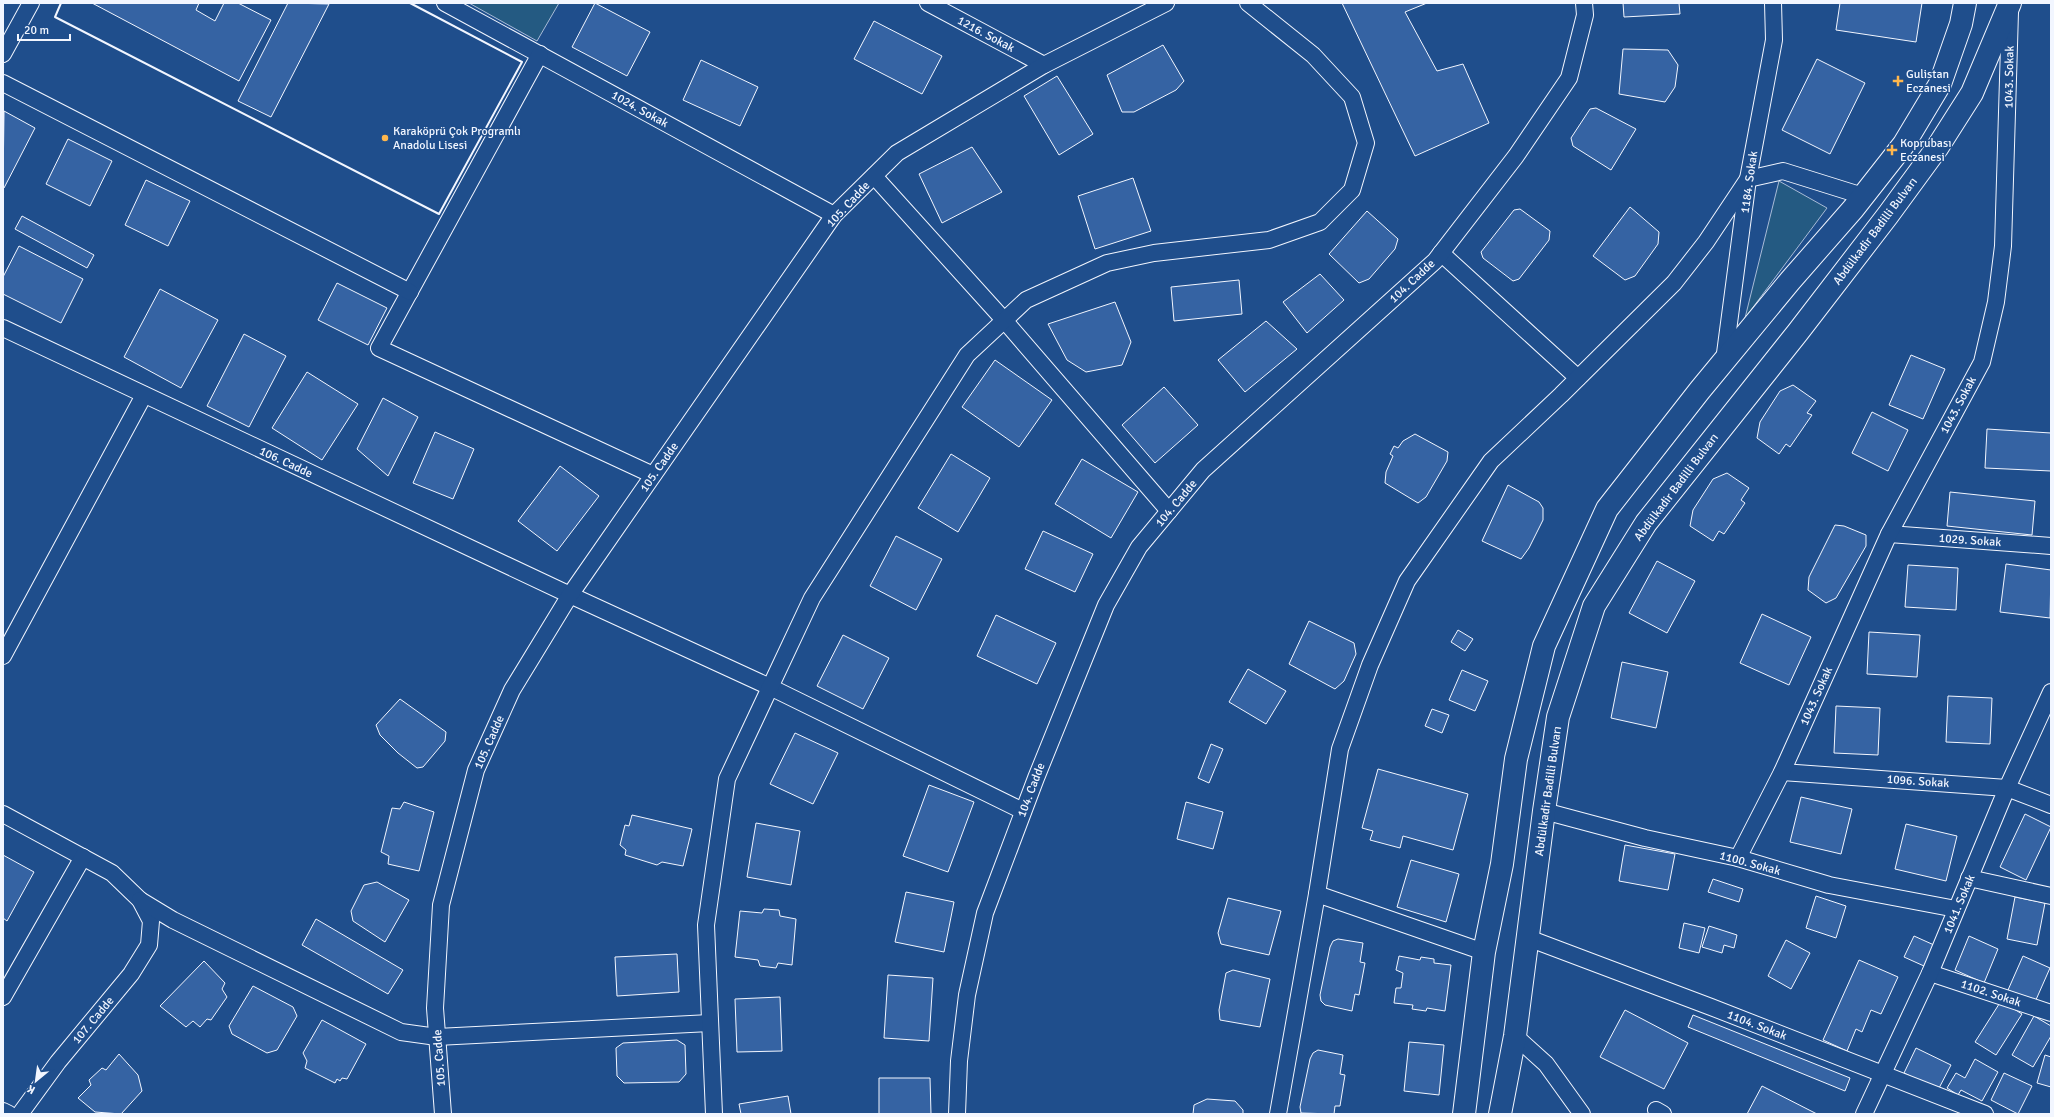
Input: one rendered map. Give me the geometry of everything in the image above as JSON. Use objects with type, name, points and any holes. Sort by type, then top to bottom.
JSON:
[{"type":"main road","points":[[1464,1114],[1484,952],[1502,864],[1516,759],[1544,646],[1607,509],[1724,361],[1863,196],[1904,144],[1940,84],[1961,24],[1965,3]]},
{"type":"main road","name":"Abdülkadir Badilli Bulvarı","points":[[1500,1114],[1515,1036],[1544,811],[1558,717],[1594,606],[1646,523],[1798,332],[1888,215],[1937,148],[1972,93],[2010,5]]},
{"type":"street","points":[[3,54],[31,3]]},
{"type":"street","name":"1024. Sokak","points":[[445,3],[834,215]]},
{"type":"street","name":"1216. Sokak","points":[[928,3],[1044,65]]},
{"type":"street","name":"105. Cadde","points":[[442,1114],[435,1008],[441,905],[476,770],[512,690],[570,595],[834,215],[897,153],[1044,65],[1166,3]]},
{"type":"street","points":[[714,1114],[706,925],[727,779],[816,591],[967,355],[1026,300],[1106,263],[1154,253],[1269,240],[1320,222],[1352,190],[1366,143],[1352,97],[1313,54],[1248,3]]},
{"type":"street","name":"104. Cadde","points":[[957,1114],[959,1061],[968,987],[985,913],[1023,811],[1106,604],[1139,547],[1203,470],[1435,261],[1516,156],[1569,78],[1585,15],[1584,3]]},
{"type":"street","name":"1184. Sokak","points":[[1724,361],[1748,179],[1774,40],[1773,3]]},
{"type":"street","name":"1043. Sokak","points":[[1738,858],[1782,772],[1888,534],[1982,362],[1994,309],[2003,246],[2010,5]]},
{"type":"street","points":[[540,54],[379,348],[653,475]]},
{"type":"street","points":[[3,83],[410,292]]},
{"type":"street","points":[[1278,1114],[1317,894],[1340,749],[1370,665],[1407,581],[1491,461],[1674,283],[1706,242],[1748,179],[1783,171],[1863,196]]},
{"type":"street","points":[[874,176],[1004,320],[1169,511]]},
{"type":"street","points":[[1441,252],[1578,378]]},
{"type":"street","name":"106. Cadde","points":[[3,328],[570,595],[770,686],[1023,811]]},
{"type":"street","points":[[3,656],[144,395]]},
{"type":"street","name":"1029. Sokak","points":[[1888,534],[2051,546]]},
{"type":"street","name":"1041. Sokak","points":[[1864,1114],[1930,973],[2007,788],[2051,692]]},
{"type":"street","name":"1096. Sokak","points":[[1782,772],[2007,788],[2051,805]]},
{"type":"street","name":"1100. Sokak","points":[[1544,811],[1645,838],[1738,858],[1829,885],[1956,909]]},
{"type":"street","points":[[3,814],[112,873],[140,900],[173,920],[400,1032],[437,1037],[710,1023]]},
{"type":"street","points":[[3,997],[83,857]]},
{"type":"street","points":[[1970,878],[2051,896]]},
{"type":"street","points":[[1317,894],[1484,952]]},
{"type":"street","name":"107. Cadde","points":[[20,1114],[58,1062],[131,974],[149,945],[151,921],[140,900]]},
{"type":"street","name":"1104. Sokak","points":[[1528,938],[1711,1007],[1985,1114]]},
{"type":"street","name":"1102. Sokak","points":[[1930,973],[2051,1013]]},
{"type":"street","points":[[1515,1036],[1546,1064],[1582,1114]]},
{"type":"street","points":[[3,1111],[9,1114]]},
{"type":"shaded area","points":[[469,3],[559,3],[537,41]]},
{"type":"shaded area","points":[[1779,181],[1827,208],[1745,318]]},
{"type":"building","points":[[92,3],[199,3],[196,10],[215,21],[224,3],[238,3],[271,20],[239,81]]},
{"type":"building","points":[[288,3],[329,4],[271,117],[238,101]]},
{"type":"building","points":[[595,3],[650,32],[627,76],[572,47]]},
{"type":"building","points":[[1342,3],[1427,3],[1405,12],[1437,71],[1463,64],[1489,123],[1415,156]]},
{"type":"building","points":[[1623,3],[1679,3],[1680,14],[1624,17]]},
{"type":"building","points":[[1840,3],[1922,3],[1916,42],[1836,30]]},
{"type":"building","points":[[874,21],[942,56],[922,94],[854,59]]},
{"type":"building","points":[[1163,45],[1184,81],[1176,90],[1134,112],[1122,112],[1107,75]]},
{"type":"building","points":[[1623,49],[1668,50],[1678,65],[1675,87],[1665,102],[1619,94]]},
{"type":"building","points":[[1817,59],[1865,83],[1830,154],[1782,130]]},
{"type":"building","points":[[701,60],[758,87],[740,126],[683,100]]},
{"type":"building","points":[[1057,76],[1093,134],[1059,155],[1024,96]]},
{"type":"building","points":[[1596,108],[1636,129],[1611,170],[1573,146],[1571,138],[1590,109]]},
{"type":"building","points":[[4,111],[35,128],[4,188],[3,187]]},
{"type":"building","points":[[68,139],[112,161],[90,206],[46,184]]},
{"type":"building","points":[[972,147],[1002,192],[942,223],[919,174]]},
{"type":"building","points":[[1133,178],[1151,231],[1095,249],[1078,196]]},
{"type":"building","points":[[146,180],[190,201],[168,246],[125,225]]},
{"type":"building","points":[[1630,207],[1659,232],[1658,244],[1635,276],[1625,280],[1593,256]]},
{"type":"building","points":[[1520,209],[1550,231],[1549,240],[1519,279],[1513,281],[1483,258],[1481,252],[1514,210]]},
{"type":"building","points":[[1367,211],[1398,239],[1395,249],[1369,279],[1359,283],[1329,254]]},
{"type":"building","points":[[22,216],[94,255],[87,268],[15,229]]},
{"type":"building","points":[[19,246],[83,279],[61,323],[3,294],[3,277]]},
{"type":"building","points":[[1320,274],[1344,300],[1307,333],[1283,302]]},
{"type":"building","points":[[1239,280],[1242,314],[1174,321],[1171,287]]},
{"type":"building","points":[[337,283],[387,308],[368,345],[318,320]]},
{"type":"building","points":[[160,289],[218,320],[181,388],[124,357]]},
{"type":"building","points":[[1115,302],[1131,342],[1122,365],[1086,372],[1067,360],[1048,324]]},
{"type":"building","points":[[1266,321],[1297,349],[1245,392],[1218,360]]},
{"type":"building","points":[[244,334],[286,356],[249,427],[207,406]]},
{"type":"building","points":[[1911,355],[1945,369],[1923,419],[1889,405]]},
{"type":"building","points":[[995,360],[1052,400],[1019,447],[962,407]]},
{"type":"building","points":[[307,372],[358,404],[322,460],[272,428]]},
{"type":"building","points":[[1793,385],[1816,401],[1807,413],[1812,415],[1790,447],[1786,444],[1779,454],[1757,438],[1760,422],[1780,391]]},
{"type":"building","points":[[1164,387],[1198,425],[1155,463],[1122,425]]},
{"type":"building","points":[[383,398],[418,417],[388,476],[357,449]]},
{"type":"building","points":[[1872,412],[1908,430],[1888,471],[1852,453]]},
{"type":"building","points":[[1987,429],[2051,433],[2051,471],[1985,468]]},
{"type":"building","points":[[435,432],[474,449],[453,499],[413,483]]},
{"type":"building","points":[[1415,434],[1448,452],[1447,461],[1426,497],[1418,503],[1385,483],[1386,472],[1393,456],[1390,454],[1394,446],[1398,448],[1403,441]]},
{"type":"building","points":[[951,454],[990,478],[958,532],[918,508]]},
{"type":"building","points":[[1082,459],[1138,492],[1111,538],[1055,504]]},
{"type":"building","points":[[560,466],[599,496],[557,551],[518,521]]},
{"type":"building","points":[[1727,473],[1749,488],[1741,500],[1745,503],[1724,534],[1719,531],[1713,541],[1690,526],[1693,510],[1713,479]]},
{"type":"building","points":[[1508,485],[1539,502],[1543,508],[1543,520],[1529,548],[1521,559],[1482,541]]},
{"type":"building","points":[[1950,492],[2035,501],[2032,535],[1947,526]]},
{"type":"building","points":[[1835,525],[1844,526],[1866,535],[1866,546],[1836,598],[1826,603],[1808,590],[1809,577]]},
{"type":"building","points":[[1043,531],[1093,554],[1075,592],[1025,569]]},
{"type":"building","points":[[896,536],[942,559],[916,610],[870,586]]},
{"type":"building","points":[[1657,561],[1695,581],[1667,633],[1629,613]]},
{"type":"building","points":[[2006,564],[2051,570],[2050,618],[2000,612]]},
{"type":"building","points":[[1908,565],[1958,568],[1956,610],[1905,607]]},
{"type":"building","points":[[1762,614],[1811,637],[1789,685],[1740,663]]},
{"type":"building","points":[[996,615],[1056,643],[1037,684],[977,656]]},
{"type":"building","points":[[1309,621],[1354,643],[1356,654],[1344,681],[1335,689],[1289,664]]},
{"type":"building","points":[[1458,630],[1473,639],[1465,651],[1451,642]]},
{"type":"building","points":[[1869,632],[1920,635],[1917,677],[1867,674]]},
{"type":"building","points":[[843,635],[889,658],[863,709],[817,686]]},
{"type":"building","points":[[1622,662],[1668,672],[1656,728],[1611,718]]},
{"type":"building","points":[[1248,669],[1286,691],[1266,724],[1229,702]]},
{"type":"building","points":[[1462,670],[1488,681],[1475,711],[1449,700]]},
{"type":"building","points":[[1948,696],[1992,698],[1990,744],[1946,742]]},
{"type":"building","points":[[400,699],[446,732],[445,741],[423,767],[417,768],[398,753],[380,735],[376,725]]},
{"type":"building","points":[[1836,706],[1880,708],[1878,755],[1834,753]]},
{"type":"building","points":[[1432,709],[1449,715],[1442,733],[1425,726]]},
{"type":"building","points":[[795,733],[838,753],[813,804],[770,784]]},
{"type":"building","points":[[1211,744],[1223,749],[1209,783],[1198,778]]},
{"type":"building","points":[[1378,769],[1468,794],[1453,850],[1403,836],[1400,848],[1370,840],[1373,831],[1362,828]]},
{"type":"building","points":[[929,785],[974,802],[948,872],[903,856]]},
{"type":"building","points":[[1801,797],[1852,809],[1841,854],[1790,842]]},
{"type":"building","points":[[404,802],[434,812],[419,871],[388,864],[389,856],[381,852],[392,808],[400,809]]},
{"type":"building","points":[[1186,802],[1223,812],[1213,849],[1177,839]]},
{"type":"building","points":[[2025,814],[2051,827],[2026,880],[2000,867]]},
{"type":"building","points":[[632,815],[692,829],[683,866],[662,862],[657,865],[625,855],[626,850],[620,845],[625,825],[629,826]]},
{"type":"building","points":[[756,823],[800,831],[791,885],[747,877]]},
{"type":"building","points":[[1906,824],[1957,836],[1946,881],[1895,869]]},
{"type":"building","points":[[1625,845],[1675,854],[1668,890],[1619,881]]},
{"type":"building","points":[[3,855],[34,872],[7,921],[3,918]]},
{"type":"building","points":[[1411,860],[1459,874],[1446,922],[1397,907]]},
{"type":"building","points":[[1713,879],[1743,889],[1739,902],[1708,892]]},
{"type":"building","points":[[377,882],[409,900],[385,942],[353,921],[351,911],[364,885]]},
{"type":"building","points":[[906,892],[954,902],[944,952],[895,942]]},
{"type":"building","points":[[1816,896],[1846,906],[1836,938],[1806,928]]},
{"type":"building","points":[[2015,897],[2045,903],[2037,945],[2007,939]]},
{"type":"building","points":[[1228,898],[1281,911],[1269,955],[1221,944],[1218,933]]},
{"type":"building","points":[[764,909],[779,910],[780,916],[796,919],[792,965],[778,963],[776,968],[760,966],[758,960],[735,957],[740,911],[762,913]]},
{"type":"building","points":[[316,919],[403,970],[388,994],[302,945]]},
{"type":"building","points":[[1684,923],[1705,928],[1699,953],[1679,948]]},
{"type":"building","points":[[1709,926],[1737,935],[1734,948],[1724,945],[1722,953],[1702,947]]},
{"type":"building","points":[[1914,936],[1934,945],[1924,966],[1904,957]]},
{"type":"building","points":[[1969,936],[1998,949],[1984,983],[1955,970]]},
{"type":"building","points":[[1338,939],[1363,943],[1360,962],[1365,963],[1359,995],[1355,994],[1352,1011],[1325,1005],[1321,1001],[1320,995],[1330,947],[1333,941]]},
{"type":"building","points":[[1786,940],[1810,953],[1791,989],[1768,976]]},
{"type":"building","points":[[677,954],[679,992],[617,996],[615,957]]},
{"type":"building","points":[[1399,956],[1420,960],[1421,957],[1434,959],[1434,963],[1451,965],[1445,1011],[1427,1008],[1426,1011],[1412,1009],[1413,1005],[1394,1003],[1396,988],[1401,988],[1403,973],[1396,970]]},
{"type":"building","points":[[2023,956],[2050,968],[2035,1002],[2008,990]]},
{"type":"building","points":[[1859,960],[1898,977],[1881,1014],[1871,1010],[1862,1032],[1856,1029],[1847,1051],[1823,1040]]},
{"type":"building","points":[[204,961],[225,983],[222,989],[227,997],[211,1020],[207,1019],[200,1027],[193,1021],[186,1027],[160,1006]]},
{"type":"building","points":[[1233,970],[1270,979],[1260,1027],[1220,1020],[1219,1010],[1226,973]]},
{"type":"building","points":[[888,975],[933,978],[929,1041],[884,1038]]},
{"type":"building","points":[[253,986],[293,1007],[297,1016],[277,1050],[267,1053],[232,1034],[229,1026]]},
{"type":"building","points":[[780,997],[782,1051],[737,1052],[735,999]]},
{"type":"building","points":[[2001,1001],[2022,1014],[1996,1055],[1975,1042]]},
{"type":"building","points":[[1625,1010],[1688,1043],[1664,1089],[1600,1057]]},
{"type":"building","points":[[1693,1015],[1850,1078],[1845,1091],[1688,1027]]},
{"type":"building","points":[[2034,1016],[2051,1026],[2051,1036],[2033,1067],[2012,1055]]},
{"type":"building","points":[[322,1020],[366,1044],[347,1079],[342,1078],[340,1081],[337,1079],[335,1083],[305,1068],[307,1061],[303,1053]]},
{"type":"building","points":[[677,1040],[685,1045],[686,1074],[679,1082],[624,1083],[617,1076],[616,1048],[623,1043]]},
{"type":"building","points":[[1409,1042],[1444,1045],[1439,1095],[1404,1091]]},
{"type":"building","points":[[1916,1048],[1951,1065],[1938,1090],[1904,1073]]},
{"type":"building","points":[[1318,1050],[1343,1055],[1340,1074],[1345,1075],[1340,1106],[1335,1106],[1334,1114],[1301,1113],[1300,1107],[1310,1059],[1313,1053]]},
{"type":"building","points":[[119,1054],[138,1075],[142,1091],[121,1114],[95,1112],[78,1098],[91,1085],[89,1080],[102,1068],[106,1070]]},
{"type":"building","points":[[2045,1055],[2051,1057],[2051,1087],[2037,1083]]},
{"type":"building","points":[[1975,1059],[1998,1072],[1982,1101],[1961,1090],[1958,1095],[1947,1088],[1956,1073],[1965,1078]]},
{"type":"building","points":[[2004,1073],[2032,1086],[2018,1114],[1991,1100]]},
{"type":"building","points":[[879,1078],[930,1078],[931,1114],[879,1114]]},
{"type":"building","points":[[1762,1086],[1817,1114],[1747,1114]]},
{"type":"building","points":[[788,1096],[791,1114],[741,1114],[739,1104]]},
{"type":"building","points":[[1207,1099],[1235,1101],[1243,1110],[1243,1114],[1193,1114],[1194,1105]]},
{"type":"wall","points":[[61,3],[55,17],[439,214],[522,62],[410,3]]},
{"type":"place","name":"Gulistan Eczanesi","points":[[1898,81]]},
{"type":"place","name":"Karaköprü Çok Programlı Anadolu Lisesi","points":[[385,138]]},
{"type":"place","name":"Koprubası Eczanesi","points":[[1892,150]]}]
